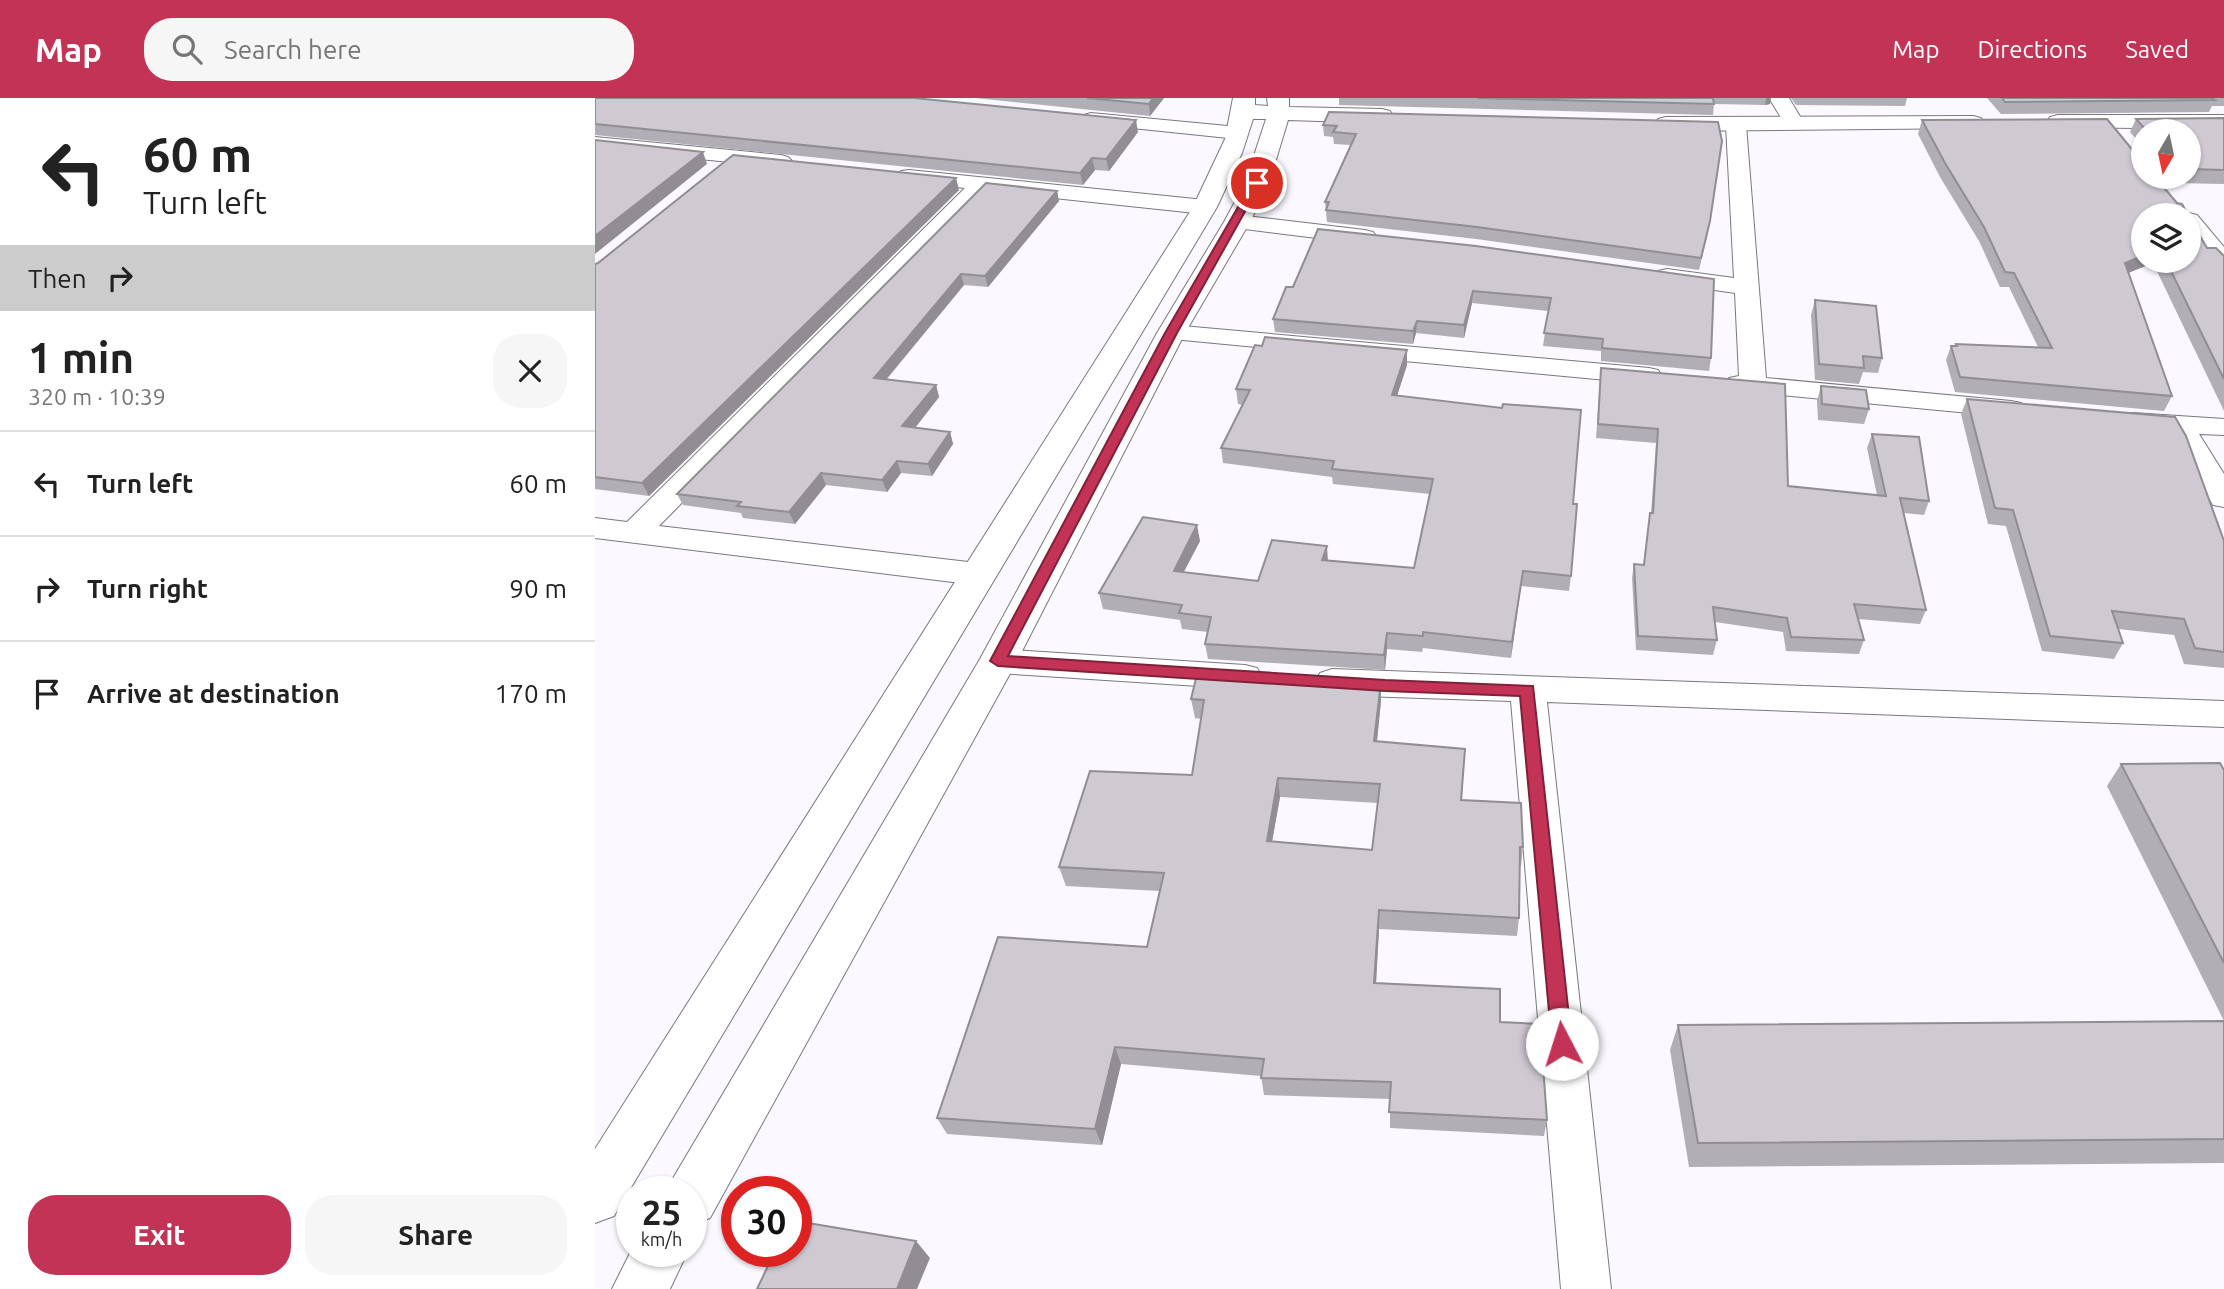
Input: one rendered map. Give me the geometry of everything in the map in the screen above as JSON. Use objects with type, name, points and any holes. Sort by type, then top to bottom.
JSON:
[{"type":"main road","points":[[595,1197],[977,574],[1221,215],[1257,183],[1257,111],[1399,116]]},
{"type":"main road","points":[[2039,122],[2224,122]]},
{"type":"main road","points":[[1641,123],[1999,123]]},
{"type":"main road","points":[[704,1176],[998,661],[1171,333],[1221,215]]},
{"type":"main road","points":[[640,1289],[652,1267]]},
{"type":"street","points":[[1779,98],[1795,125]]},
{"type":"street","points":[[1071,118],[1257,111]]},
{"type":"street","points":[[2107,122],[2122,139]]},
{"type":"street","points":[[1736,125],[1753,385]]},
{"type":"street","points":[[595,142],[802,164]]},
{"type":"street","points":[[704,180],[734,156]]},
{"type":"street","points":[[885,173],[1221,215],[1383,239]]},
{"type":"street","points":[[634,533],[982,184]]},
{"type":"street","points":[[2201,234],[2224,262]]},
{"type":"street","points":[[1639,272],[1748,287]]},
{"type":"street","points":[[1171,333],[1670,377]]},
{"type":"street","points":[[1711,381],[2041,412]]},
{"type":"street","points":[[2110,418],[2224,427]]},
{"type":"street","points":[[2179,425],[2224,499]]},
{"type":"street","points":[[595,528],[977,574]]},
{"type":"street","points":[[998,661],[1288,679],[1528,690],[2224,713]]},
{"type":"street","points":[[1528,690],[1586,1289]]},
{"type":"building","points":[[595,98],[914,98],[1136,120],[1106,159],[1092,158],[1080,173],[595,124]]},
{"type":"building","points":[[1087,98],[1153,98],[1149,104]]},
{"type":"building","points":[[1477,98],[1713,98],[1714,104]]},
{"type":"building","points":[[2002,98],[2212,98],[2215,100],[2005,102]]},
{"type":"building","points":[[1329,112],[1718,122],[1722,141],[1710,221],[1701,258],[1477,227],[1326,210],[1329,202],[1325,202],[1356,134],[1333,132],[1337,126],[1323,125]]},
{"type":"building","points":[[2224,118],[2224,170],[2201,169],[2201,119],[2136,119]]},
{"type":"building","points":[[2107,119],[2131,148],[2131,189],[2165,189],[2177,203],[2131,203],[2131,260],[2125,263],[2172,396],[1960,377],[1951,346],[1957,346],[1956,344],[2052,348],[2014,273],[2005,272],[1984,227],[1922,120]]},
{"type":"building","points":[[595,140],[703,152],[595,236]]},
{"type":"building","points":[[733,155],[956,178],[642,483],[595,477],[595,264]]},
{"type":"building","points":[[986,183],[1057,191],[985,276],[961,274],[874,378],[936,385],[902,426],[950,432],[928,464],[897,461],[882,480],[821,473],[789,512],[737,506],[741,502],[677,494]]},
{"type":"building","points":[[1318,229],[1476,246],[1714,279],[1711,358],[1602,348],[1603,339],[1544,333],[1551,298],[1473,291],[1464,325],[1417,321],[1413,331],[1273,319],[1286,287],[1293,287]]},
{"type":"building","points":[[2201,238],[2207,248],[2216,248],[2224,256],[2224,379],[2172,273],[2201,273]]},
{"type":"building","points":[[1815,300],[1876,306],[1882,358],[1863,356],[1864,368],[1819,364]]},
{"type":"building","points":[[1265,337],[1407,350],[1392,395],[1502,408],[1503,404],[1581,410],[1573,504],[1577,504],[1571,576],[1523,571],[1512,642],[1423,632],[1423,636],[1387,633],[1384,655],[1205,644],[1211,617],[1179,613],[1182,605],[1099,593],[1143,517],[1197,525],[1174,571],[1258,581],[1272,540],[1327,546],[1322,560],[1414,568],[1433,479],[1332,469],[1334,461],[1221,448],[1250,390],[1236,389],[1255,345],[1262,346]]},
{"type":"building","points":[[1601,368],[1785,384],[1788,486],[1886,496],[1872,434],[1919,437],[1929,501],[1900,498],[1926,610],[1854,604],[1864,640],[1791,637],[1787,618],[1713,607],[1717,640],[1638,636],[1634,564],[1644,565],[1650,513],[1653,513],[1658,429],[1598,424]]},
{"type":"building","points":[[1821,386],[1866,390],[1869,409],[1822,404]]},
{"type":"building","points":[[1967,399],[2175,417],[2186,436],[2224,541],[2224,652],[2195,648],[2184,619],[2112,611],[2123,643],[2050,636],[2013,510],[1995,508]]},
{"type":"building","points":[[1198,670],[1381,682],[1374,741],[1465,749],[1461,800],[1521,803],[1523,847],[1520,847],[1519,918],[1379,910],[1374,983],[1500,989],[1500,1022],[1540,1024],[1547,1120],[1389,1112],[1391,1082],[1261,1078],[1264,1059],[1115,1047],[1095,1129],[937,1118],[998,937],[1147,947],[1164,873],[1059,867],[1090,771],[1192,775],[1204,700],[1191,699]],"holes":[[[1278,778],[1380,784],[1372,850],[1267,841]]]},
{"type":"building","points":[[2220,763],[2224,770],[2224,963],[2121,764]]},
{"type":"building","points":[[2224,1021],[2224,1139],[1698,1143],[1678,1025]]},
{"type":"building","points":[[812,1224],[916,1241],[897,1289],[757,1289],[767,1267],[812,1267]]},
{"type":"route","points":[[1257,183],[1171,333],[998,661],[1385,686],[1528,690],[1562,1044]]}]
